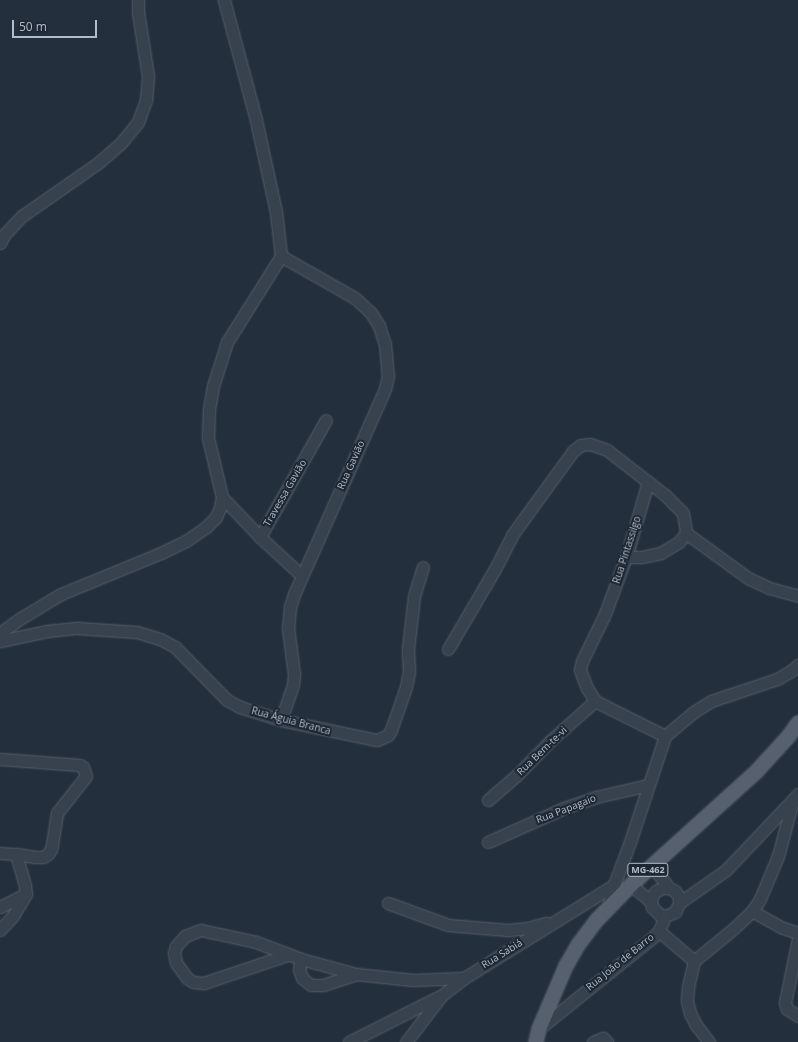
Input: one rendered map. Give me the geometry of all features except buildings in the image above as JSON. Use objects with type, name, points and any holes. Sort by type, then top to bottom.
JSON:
[{"type":"main road","name":"MG-462","points":[[537,1035],[566,966],[578,945],[608,907],[757,771],[789,736],[798,723]]},
{"type":"street","points":[[0,243],[4,235],[22,216],[98,163],[121,143],[138,122],[146,100],[148,76],[138,12],[138,0]]},
{"type":"street","points":[[224,0],[260,138],[276,212],[281,256],[227,342],[213,386],[208,438],[222,497],[260,537]]},
{"type":"street","name":"Rua Gavião","points":[[281,256],[355,298],[371,313],[379,326],[388,360],[388,376],[385,389],[301,575],[290,607],[288,628],[294,674],[293,685],[281,720]]},
{"type":"street","name":"Travessa Gavião","points":[[301,575],[260,537],[326,420]]},
{"type":"street","points":[[448,650],[495,570],[512,535],[573,450],[581,445],[590,444],[598,446],[625,463],[679,507],[683,513],[686,533],[748,578],[769,588],[798,596]]},
{"type":"street","name":"Rua Pintassilgo","points":[[595,701],[583,679],[580,670],[582,661],[604,616],[626,557],[648,482]]},
{"type":"street","points":[[0,633],[21,618],[62,594],[161,553],[186,541],[206,527],[216,516],[222,497]]},
{"type":"street","points":[[626,557],[642,557],[661,553],[679,542],[686,533]]},
{"type":"street","name":"Rua Águia Branca","points":[[0,641],[77,628],[137,632],[160,638],[186,657],[227,700],[240,707],[281,720],[372,740],[382,739],[392,730],[408,681],[408,649],[414,596],[423,567]]},
{"type":"street","points":[[608,907],[614,885],[665,736],[692,713],[712,701],[777,679],[798,665]]},
{"type":"street","points":[[595,701],[665,736]]},
{"type":"street","name":"Rua Bem-te-vi","points":[[488,800],[516,776],[551,740],[595,701]]},
{"type":"street","points":[[0,759],[70,764],[83,767],[86,776],[57,813],[52,845],[48,854],[43,857],[35,857],[0,853]]},
{"type":"street","name":"Rua Papagaio","points":[[488,842],[564,808],[596,797],[648,784]]},
{"type":"street","points":[[709,1042],[696,1025],[690,1013],[687,1001],[688,987],[694,960],[733,929],[752,911],[768,882],[795,797]]},
{"type":"street","name":"Rua João de Barro","points":[[537,1035],[659,931],[665,916],[675,912],[679,903],[726,870],[795,797]]},
{"type":"street","points":[[785,832],[798,818]]},
{"type":"street","points":[[0,930],[12,917],[26,894],[25,885],[16,854]]},
{"type":"street","points":[[652,866],[669,888],[675,891],[679,903]]},
{"type":"street","name":"Rua Sabiá","points":[[406,1042],[441,996],[464,978],[614,885]]},
{"type":"street","points":[[631,885],[651,902],[655,912],[665,916]]},
{"type":"street","points":[[651,902],[652,896],[656,891],[662,888],[669,888]]},
{"type":"street","points":[[0,907],[26,894]]},
{"type":"street","points":[[388,903],[434,922],[455,926],[508,930],[528,928],[556,920]]},
{"type":"street","points":[[752,911],[783,928],[798,932]]},
{"type":"street","points":[[287,955],[204,983],[194,982],[187,978],[176,963],[174,953],[176,946],[185,936],[201,930],[256,942],[287,955],[356,974],[414,980],[464,978]]},
{"type":"street","points":[[659,931],[694,960]]},
{"type":"street","points":[[798,939],[785,1003],[787,1009],[798,1016]]},
{"type":"street","points":[[301,959],[299,969],[302,978],[311,985],[323,986],[356,974]]},
{"type":"street","points":[[349,1042],[441,996]]}]
